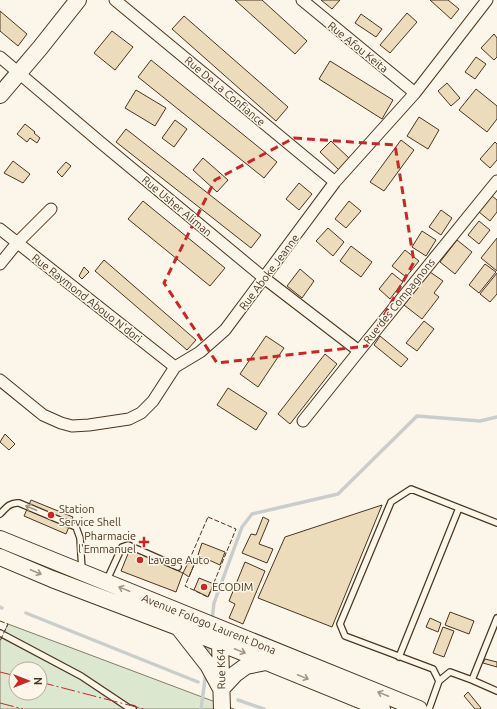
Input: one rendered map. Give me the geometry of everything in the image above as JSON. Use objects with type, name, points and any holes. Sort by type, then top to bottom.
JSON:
[{"type":"main road","points":[[0,95],[78,0]]},
{"type":"main road","name":"Avenue Fologo Laurent Dona","points":[[0,539],[106,582],[222,637],[266,662],[382,709]]},
{"type":"main road","name":"Avenue Fologo Laurent Dona","points":[[0,557],[59,582],[178,627],[222,637],[419,709]]},
{"type":"main road","points":[[178,627],[208,665],[221,689],[235,674],[246,666],[266,662]]},
{"type":"main road","name":"Rue K64","points":[[222,637],[222,709]]},
{"type":"street","name":"Rue De La Confiance","points":[[115,0],[335,182]]},
{"type":"street","name":"Rue Afou Keita","points":[[302,0],[415,93]]},
{"type":"street","name":"Rue Aboke Jeanne","points":[[0,380],[43,415],[72,426],[129,419],[140,413],[154,400],[175,367],[200,352],[225,330],[335,182],[415,93],[487,0]]},
{"type":"street","name":"Rue Usher Aliman","points":[[0,57],[264,278],[359,350]]},
{"type":"street","name":"Rue des Compagnons","points":[[303,421],[497,181]]},
{"type":"street","points":[[0,264],[17,243],[51,209]]},
{"type":"street","name":"Rue Raymond Abouo N'dori","points":[[0,229],[175,367]]},
{"type":"lane","points":[[439,681],[433,669],[345,636],[340,624],[391,502],[411,489],[497,523]]},
{"type":"lane","points":[[0,514],[14,502],[76,527],[80,538],[82,572]]},
{"type":"lane","points":[[399,657],[459,508]]},
{"type":"lane","points":[[106,582],[122,547],[128,545],[178,567]]},
{"type":"lane","points":[[472,680],[497,618]]},
{"type":"lane","points":[[0,633],[81,676],[129,708],[133,709]]},
{"type":"lane","points":[[429,709],[439,681],[450,672],[497,691]]},
{"type":"highlighted area","points":[[294,138],[395,145],[414,262],[367,346],[217,363],[164,283],[215,180]]},
{"type":"green space","points":[[8,624],[234,709],[0,709],[0,641]]},
{"type":"building","points":[[235,0],[262,0],[307,41],[295,54]]},
{"type":"building","points":[[321,0],[340,0],[332,9]]},
{"type":"building","points":[[430,0],[448,0],[459,9],[451,19]]},
{"type":"building","points":[[0,11],[27,34],[18,46],[0,31]]},
{"type":"building","points":[[407,13],[417,22],[390,53],[380,45]]},
{"type":"building","points":[[361,14],[382,29],[376,37],[355,23]]},
{"type":"building","points":[[184,16],[288,107],[276,121],[172,29]]},
{"type":"building","points":[[112,31],[133,47],[115,70],[94,53]]},
{"type":"building","points":[[494,34],[497,38],[497,57],[494,60],[481,48]]},
{"type":"building","points":[[476,57],[486,64],[475,79],[465,72]]},
{"type":"building","points":[[151,60],[277,162],[264,178],[138,77]]},
{"type":"building","points":[[330,61],[393,100],[382,119],[319,79]]},
{"type":"building","points":[[447,83],[460,98],[451,106],[438,91]]},
{"type":"building","points":[[476,89],[497,106],[497,119],[487,132],[459,110]]},
{"type":"building","points":[[136,90],[166,108],[155,126],[125,108]]},
{"type":"building","points":[[419,117],[439,130],[428,149],[407,136]]},
{"type":"building","points":[[175,120],[187,129],[174,147],[162,138]]},
{"type":"building","points":[[25,124],[40,138],[37,143],[30,138],[27,142],[17,134]]},
{"type":"building","points":[[126,129],[261,235],[251,248],[116,142]]},
{"type":"building","points":[[401,140],[414,150],[384,191],[370,182]]},
{"type":"building","points":[[331,141],[350,159],[339,170],[320,152]]},
{"type":"building","points":[[495,142],[497,144],[497,160],[490,168],[480,159]]},
{"type":"building","points":[[203,158],[228,180],[217,192],[193,170]]},
{"type":"building","points":[[13,161],[30,174],[23,183],[4,173]]},
{"type":"building","points":[[66,162],[71,166],[62,177],[57,172]]},
{"type":"building","points":[[299,183],[312,194],[299,210],[286,199]]},
{"type":"building","points":[[492,196],[497,200],[497,212],[490,221],[479,212]]},
{"type":"building","points":[[143,201],[225,268],[210,286],[128,219]]},
{"type":"building","points":[[349,201],[361,211],[346,228],[335,219]]},
{"type":"building","points":[[441,210],[452,218],[441,235],[429,227]]},
{"type":"building","points":[[479,221],[490,230],[479,244],[468,235]]},
{"type":"building","points":[[328,228],[344,242],[333,256],[316,241]]},
{"type":"building","points":[[422,231],[436,240],[426,256],[412,247]]},
{"type":"building","points":[[497,238],[497,271],[481,258]]},
{"type":"building","points":[[457,240],[472,252],[455,274],[440,262]]},
{"type":"building","points":[[351,246],[372,262],[361,277],[340,261]]},
{"type":"building","points":[[405,250],[419,261],[406,277],[392,266]]},
{"type":"building","points":[[104,260],[196,340],[187,350],[95,271]]},
{"type":"building","points":[[485,264],[496,272],[479,293],[469,285]]},
{"type":"building","points":[[84,267],[89,272],[82,279],[79,276]]},
{"type":"building","points":[[300,269],[314,281],[302,298],[287,286]]},
{"type":"building","points":[[430,272],[443,281],[434,293],[439,297],[422,319],[404,305]]},
{"type":"building","points":[[392,273],[403,282],[390,299],[379,289]]},
{"type":"building","points":[[497,273],[497,294],[490,302],[480,294]]},
{"type":"building","points":[[424,321],[434,329],[417,351],[406,343]]},
{"type":"building","points":[[266,336],[284,348],[258,387],[240,374]]},
{"type":"building","points":[[380,336],[408,359],[401,367],[374,345]]},
{"type":"building","points":[[325,354],[337,364],[290,424],[278,414]]},
{"type":"building","points":[[228,388],[267,413],[256,430],[217,405]]},
{"type":"building","points":[[5,434],[15,444],[9,450],[0,442]]},
{"type":"building","points":[[31,500],[73,517],[66,534],[24,516]]},
{"type":"building","points":[[382,505],[332,627],[258,598],[285,537]]},
{"type":"building","points":[[263,517],[269,520],[259,544],[273,549],[267,563],[242,553],[251,534],[256,535]]},
{"type":"building","points":[[202,543],[225,552],[220,565],[198,555]]},
{"type":"building","name":"Lavage Auto","points":[[130,549],[183,573],[176,592],[121,571]]},
{"type":"building","points":[[245,562],[265,571],[243,624],[229,618],[235,604],[229,601]]},
{"type":"building","points":[[188,563],[194,565],[189,577],[183,573]]},
{"type":"building","name":"ECODIM","points":[[199,578],[214,584],[208,597],[194,590]]},
{"type":"building","points":[[450,612],[474,621],[469,634],[445,625]]},
{"type":"building","points":[[430,618],[441,623],[438,632],[426,627]]},
{"type":"building","points":[[443,627],[454,631],[444,657],[433,653]]},
{"type":"building","points":[[485,659],[497,662],[497,667],[483,663]]},
{"type":"building","points":[[468,692],[481,708],[480,709],[475,709],[464,696]]},
{"type":"waterway","points":[[212,620],[214,603],[242,527],[252,514],[338,494],[417,416],[480,421],[497,417]]},
{"type":"waterway","points":[[26,613],[198,682]]},
{"type":"waterway","points":[[208,656],[209,643]]},
{"type":"waterway","points":[[201,709],[206,672]]},
{"type":"waterway","points":[[238,700],[264,709]]},
{"type":"fence","points":[[208,517],[236,529],[208,597],[185,586],[194,565],[188,563],[208,517]]},
{"type":"fence","points":[[0,621],[8,624],[0,641]]},
{"type":"power","points":[[0,672],[8,674]]},
{"type":"power","points":[[48,684],[144,709]]},
{"type":"power","points":[[0,703],[23,709]]},
{"type":"place","name":"Station Service Shell","points":[[51,515]]},
{"type":"place","name":"Pharmacie l'Emmanuel","points":[[144,542]]},
{"type":"place","name":"Lavage Auto","points":[[140,560]]},
{"type":"place","name":"ECODIM","points":[[204,587]]}]
